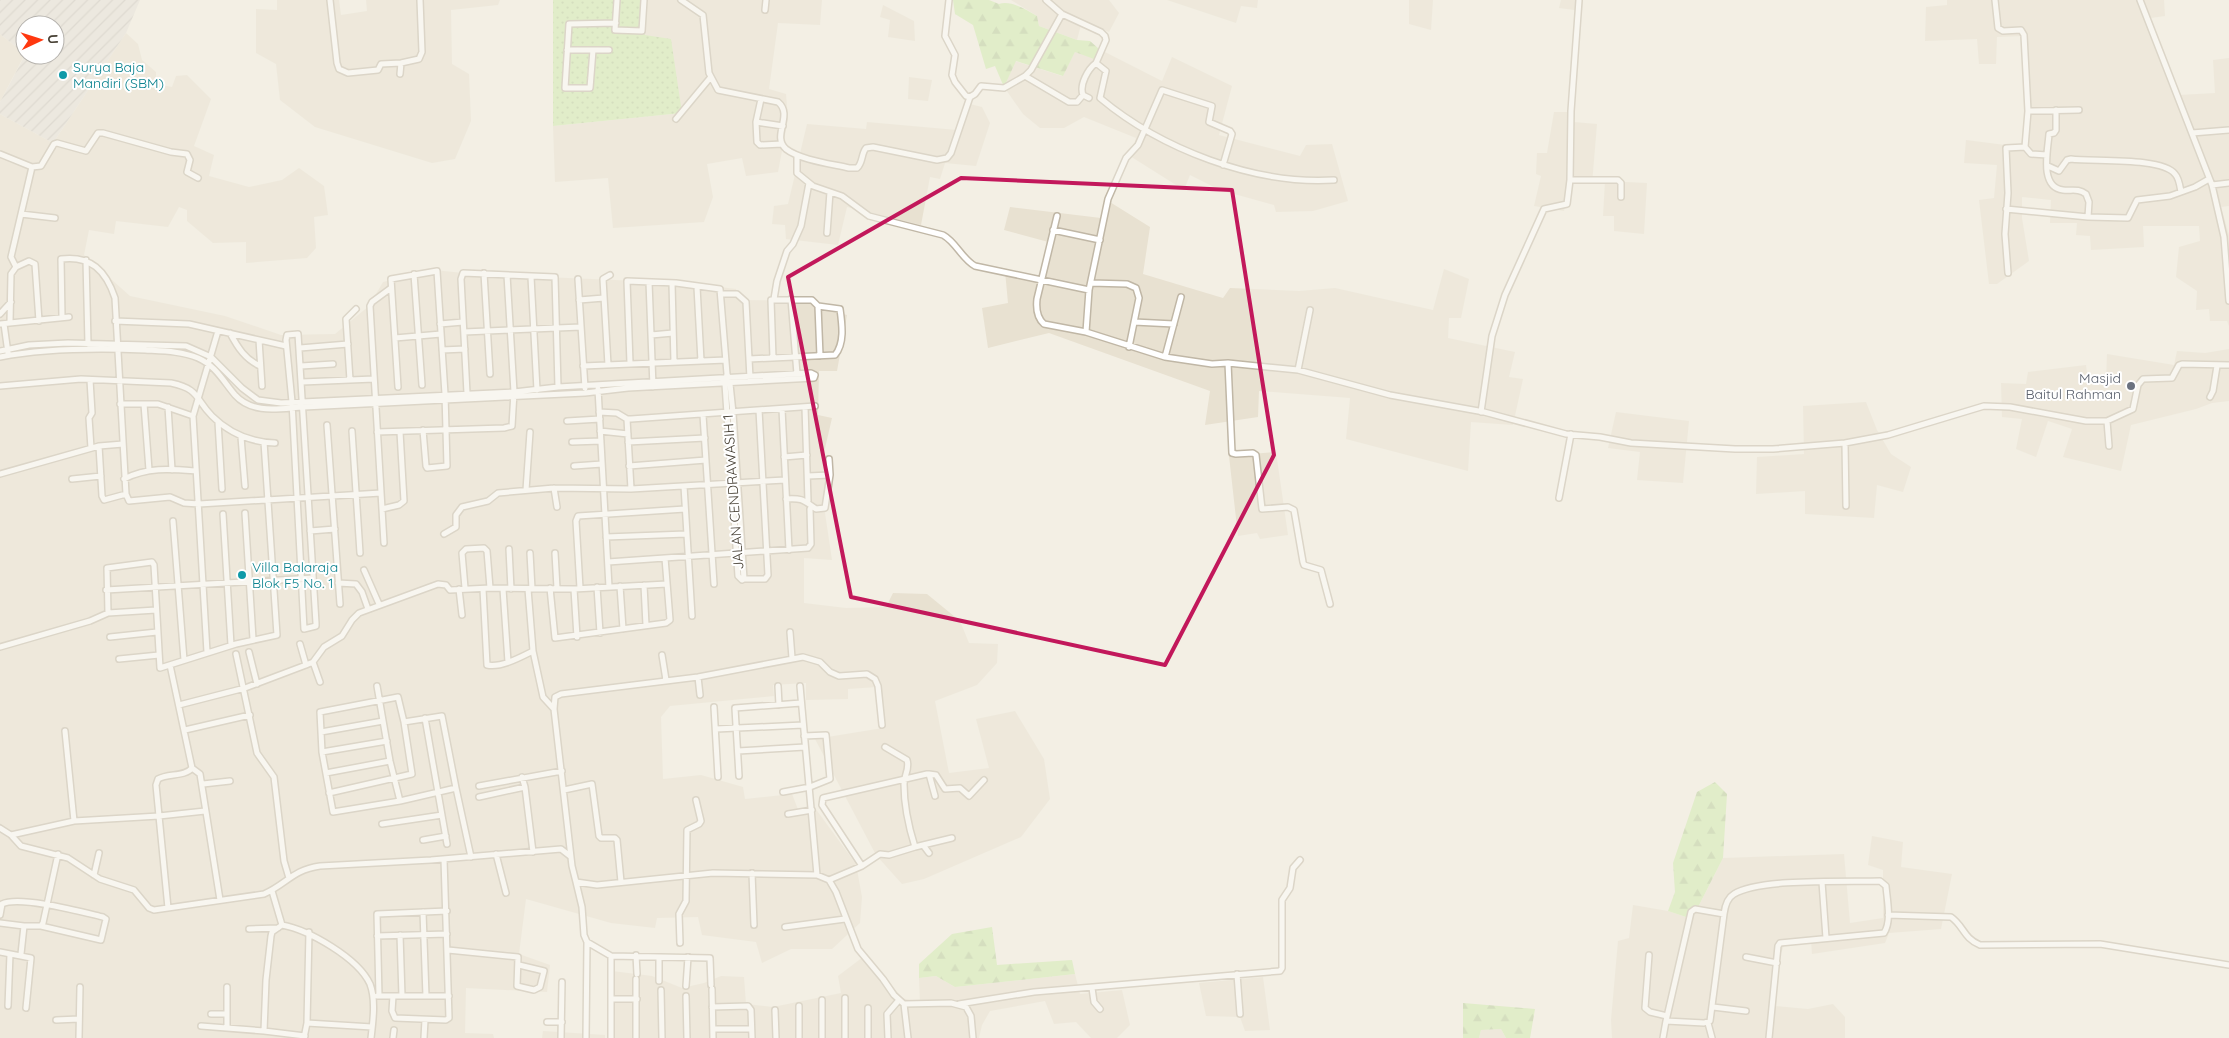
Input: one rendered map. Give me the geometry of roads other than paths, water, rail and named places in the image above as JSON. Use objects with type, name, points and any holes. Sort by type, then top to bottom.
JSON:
[{"type":"street","points":[[330,0],[339,70],[348,73],[374,71],[378,70],[381,64],[401,64],[416,61],[421,56],[420,0]]},
{"type":"street","points":[[617,0],[616,30],[642,31],[644,0]]},
{"type":"street","points":[[681,0],[703,15],[710,78],[718,90],[778,102],[782,106],[785,111],[782,144]]},
{"type":"street","points":[[766,0],[766,10]]},
{"type":"street","points":[[949,0],[945,36],[955,55],[952,75],[958,87],[966,96],[970,97]]},
{"type":"street","points":[[1025,76],[1069,102],[1077,102],[1083,95],[1082,90],[1087,73],[1096,63],[1106,40],[1106,36],[1101,32],[1062,14],[1046,0]]},
{"type":"street","points":[[1481,412],[1492,336],[1504,294],[1544,209],[1567,204],[1570,180],[1570,131],[1579,0]]},
{"type":"street","points":[[1995,0],[1998,28],[2003,30],[2021,30],[2023,32],[2028,111],[2025,147],[2031,154],[2048,155]]},
{"type":"street","points":[[2140,0],[2212,185],[2227,237],[2229,301]]},
{"type":"street","points":[[761,99],[756,122],[756,139],[760,145],[782,144],[797,155],[849,168],[858,168],[866,148],[873,147],[937,160],[947,158],[951,153],[970,97],[981,86],[1004,88],[1025,76],[1031,70],[1062,14]]},
{"type":"street","points":[[593,50],[590,88],[565,88],[569,24],[616,23]]},
{"type":"street","points":[[567,50],[609,50]]},
{"type":"street","points":[[1096,63],[1106,71],[1100,98],[1146,128],[1199,156],[1259,175],[1307,182],[1334,180]]},
{"type":"street","points":[[400,74],[401,64]]},
{"type":"street","points":[[676,119],[710,78]]},
{"type":"street","points":[[1086,332],[1089,290],[1108,199],[1126,158],[1137,147],[1162,90],[1212,106],[1209,122],[1230,131],[1232,134],[1223,165]]},
{"type":"street","points":[[1083,95],[1089,98]]},
{"type":"street","points":[[2056,110],[2056,130],[2054,133],[2049,134],[2048,178],[2054,187],[2063,190],[2076,189],[2086,194],[2089,202],[2088,217]]},
{"type":"street","points":[[2028,111],[2079,110]]},
{"type":"street","points":[[756,122],[783,126]]},
{"type":"street","points":[[2192,133],[2229,130]]},
{"type":"street","points":[[0,154],[32,167],[42,164],[54,144],[57,143],[86,151],[98,133],[103,133],[171,152],[187,154],[190,160],[187,172],[198,178]]},
{"type":"street","points":[[2008,273],[2005,234],[2008,193],[2006,148],[2025,147]]},
{"type":"street","points":[[797,155],[796,170],[809,183],[842,196],[869,216],[943,235],[950,239],[970,263],[975,266],[1089,290]]},
{"type":"street","points":[[2048,166],[2058,171],[2067,160],[2071,159],[2138,161],[2170,169],[2177,176],[2181,192]]},
{"type":"street","points":[[16,268],[11,257],[32,167]]},
{"type":"street","points":[[2006,209],[2088,217],[2128,218],[2138,200],[2157,199],[2181,192],[2209,179]]},
{"type":"street","points":[[1570,180],[1618,180],[1621,183],[1621,197]]},
{"type":"street","points":[[774,358],[770,301],[774,299],[777,281],[787,250],[793,244],[800,226],[809,183]]},
{"type":"street","points":[[2212,185],[2229,184]]},
{"type":"street","points":[[827,233],[830,192]]},
{"type":"street","points":[[21,214],[55,218]]},
{"type":"street","points":[[1057,216],[1037,302],[1041,322],[1048,326],[1086,332],[1165,357],[1212,364],[1228,363],[1298,370],[1390,395],[1481,412],[1571,434],[1631,443],[1735,449],[1773,449],[1845,443],[1888,436],[1984,406],[2010,407],[2086,421],[2107,421],[2133,409],[2138,385],[2143,378],[2172,378],[2179,365],[2182,364],[2229,365]]},
{"type":"street","points":[[1054,230],[1100,240]]},
{"type":"street","points":[[62,317],[61,259],[86,260],[97,267],[109,282],[115,298],[118,381],[127,499],[132,501],[170,497],[184,504],[198,504],[381,493]]},
{"type":"street","points":[[86,260],[88,344]]},
{"type":"street","points":[[10,322],[11,274],[16,268],[29,261],[35,264],[39,320]]},
{"type":"street","points":[[398,387],[391,288],[392,278],[433,271],[438,272],[447,466],[427,468],[425,464],[423,430]]},
{"type":"street","points":[[484,273],[490,374]]},
{"type":"street","points":[[467,393],[462,274],[484,273],[555,277],[558,328],[558,387]]},
{"type":"street","points":[[414,274],[422,385]]},
{"type":"street","points":[[377,432],[509,428],[512,423],[514,394],[508,275]]},
{"type":"street","points":[[608,364],[603,279],[610,275]]},
{"type":"street","points":[[532,277],[537,390]]},
{"type":"street","points":[[578,279],[585,390]]},
{"type":"street","points":[[630,364],[626,282],[631,280],[719,288],[721,294],[737,294],[746,302],[750,378]]},
{"type":"street","points":[[649,282],[653,385]]},
{"type":"street","points":[[672,283],[674,362]]},
{"type":"street","points":[[1091,283],[1127,284],[1136,288],[1138,298],[1129,347]]},
{"type":"street","points":[[697,286],[701,361]]},
{"type":"street","points":[[384,543],[370,306],[372,302],[391,288]]},
{"type":"street","name":"JALAN CENDRAWASIH 1","points":[[721,294],[731,413],[739,554],[744,579],[767,578],[766,552]]},
{"type":"street","points":[[1165,357],[1181,297]]},
{"type":"street","points":[[579,300],[604,298]]},
{"type":"street","points":[[749,359],[835,355],[838,352],[842,337],[840,309],[818,306],[812,300],[774,299]]},
{"type":"street","points":[[791,299],[797,374]]},
{"type":"street","points":[[0,314],[11,302]]},
{"type":"street","points":[[818,306],[820,356]]},
{"type":"street","points":[[350,380],[346,319],[356,309]]},
{"type":"street","points":[[1298,370],[1310,310]]},
{"type":"street","points":[[8,352],[2,324],[69,317]]},
{"type":"street","points":[[115,321],[189,324],[286,346]]},
{"type":"street","points":[[440,324],[463,322]]},
{"type":"street","points":[[1134,322],[1174,324]]},
{"type":"street","points":[[464,332],[581,327]]},
{"type":"street","points":[[207,652],[194,416],[218,331]]},
{"type":"street","points":[[651,335],[674,333]]},
{"type":"street","points":[[230,334],[250,362],[260,366]]},
{"type":"street","points":[[298,334],[304,404],[316,626],[304,629],[292,405],[286,346],[287,335],[298,334]]},
{"type":"street","points":[[396,338],[441,334]]},
{"type":"street","points":[[258,340],[262,386]]},
{"type":"street","points":[[0,351],[8,352],[31,348],[88,344],[185,353],[208,364],[220,374],[236,397],[253,407],[272,410],[304,404],[585,390],[797,374],[814,375],[814,378],[728,380]]},
{"type":"street","points":[[300,348],[348,344]]},
{"type":"street","points":[[31,348],[186,346],[211,357],[242,388],[258,400],[292,405]]},
{"type":"street","points":[[442,350],[465,349]]},
{"type":"street","points":[[0,357],[8,352]]},
{"type":"street","points":[[583,366],[726,360]]},
{"type":"street","points":[[1228,363],[1232,453],[1253,453],[1256,455],[1262,509],[1288,507],[1294,510],[1302,562],[1304,565],[1321,570],[1330,604]]},
{"type":"street","points":[[301,366],[333,364]]},
{"type":"street","points":[[2210,397],[2217,366]]},
{"type":"street","points":[[302,382],[374,378]]},
{"type":"street","points":[[0,386],[53,380],[171,383],[184,386],[199,397],[210,414],[241,437],[275,443]]},
{"type":"street","points":[[90,380],[92,413],[89,418],[91,448]]},
{"type":"street","points":[[445,396],[467,393],[514,394],[558,387],[585,390]]},
{"type":"street","points":[[598,389],[609,587]]},
{"type":"street","points":[[120,404],[158,404],[194,416]]},
{"type":"street","points":[[144,404],[149,470]]},
{"type":"street","points":[[567,420],[618,413],[627,419],[816,406]]},
{"type":"street","points":[[168,407],[172,470]]},
{"type":"street","points":[[805,407],[808,501]]},
{"type":"street","points":[[782,409],[789,550]]},
{"type":"street","points":[[759,410],[766,552]]},
{"type":"street","points":[[704,415],[714,584]]},
{"type":"street","points":[[627,419],[631,489]]},
{"type":"street","points":[[218,421],[222,489]]},
{"type":"street","points":[[2107,421],[2108,446]]},
{"type":"street","points":[[327,425],[340,604]]},
{"type":"street","points":[[352,430],[360,553]]},
{"type":"street","points":[[600,431],[628,434]]},
{"type":"street","points":[[382,509],[399,505],[404,501],[400,432]]},
{"type":"street","points":[[526,490],[530,432]]},
{"type":"street","points":[[1559,498],[1571,434]]},
{"type":"street","points":[[241,437],[245,486]]},
{"type":"street","points":[[628,442],[705,438]]},
{"type":"street","points":[[572,442],[601,441]]},
{"type":"street","points":[[108,613],[106,570],[108,566],[152,562],[154,565],[156,587],[160,668],[231,645],[277,635],[264,442]]},
{"type":"street","points":[[1845,443],[1846,506]]},
{"type":"street","points":[[0,474],[99,446],[123,444]]},
{"type":"street","points":[[99,446],[102,496],[104,500],[126,494]]},
{"type":"street","points":[[784,457],[807,455]]},
{"type":"street","points":[[786,499],[800,498],[808,501],[816,509],[826,507],[830,475],[829,459]]},
{"type":"street","points":[[629,466],[706,460]]},
{"type":"street","points":[[574,466],[602,464]]},
{"type":"street","points":[[124,479],[138,472],[149,470],[196,471]]},
{"type":"street","points":[[808,476],[830,475]]},
{"type":"street","points":[[72,479],[101,476]]},
{"type":"street","points":[[444,534],[456,527],[456,515],[462,507],[488,501],[498,493],[554,488],[631,489],[785,480]]},
{"type":"street","points":[[684,486],[692,616]]},
{"type":"street","points":[[554,488],[557,507]]},
{"type":"street","points":[[577,636],[576,518],[580,515],[685,509]]},
{"type":"street","points":[[608,562],[766,552],[810,547],[810,509]]},
{"type":"street","points":[[245,513],[253,639]]},
{"type":"street","points":[[224,514],[231,645]]},
{"type":"street","points":[[173,521],[184,660]]},
{"type":"street","points":[[310,531],[335,529]]},
{"type":"street","points":[[606,537],[686,534]]},
{"type":"street","points":[[462,614],[462,553],[466,549],[484,548],[487,551],[490,588]]},
{"type":"street","points":[[509,549],[511,589]]},
{"type":"street","points":[[530,553],[533,651],[543,698],[554,709]]},
{"type":"street","points":[[555,553],[557,588]]},
{"type":"street","points":[[550,588],[554,638],[669,622],[665,558]]},
{"type":"street","points":[[364,570],[379,604]]},
{"type":"street","points":[[106,590],[313,578]]},
{"type":"street","points":[[338,583],[356,584],[362,592],[368,609]]},
{"type":"street","points":[[179,705],[245,688],[313,662],[324,647],[342,636],[352,620],[368,609],[438,584],[446,585],[450,590],[490,588],[577,589],[667,584]]},
{"type":"street","points":[[644,585],[646,625]]},
{"type":"street","points":[[620,586],[623,629]]},
{"type":"street","points":[[597,587],[600,633]]},
{"type":"street","points":[[483,589],[486,662],[490,666],[508,662],[533,651]]},
{"type":"street","points":[[503,589],[508,662]]},
{"type":"street","points":[[0,646],[108,613],[156,610]]},
{"type":"street","points":[[110,636],[157,632]]},
{"type":"street","points":[[790,632],[792,658]]},
{"type":"street","points":[[300,644],[306,665]]},
{"type":"street","points":[[249,652],[257,684]]},
{"type":"street","points":[[236,654],[245,688],[258,758],[271,771],[274,777],[284,861],[289,878]]},
{"type":"street","points":[[119,659],[159,655]]},
{"type":"street","points":[[662,655],[666,680]]},
{"type":"street","points":[[586,1038],[587,942],[584,935],[582,907],[571,858],[554,709],[555,697],[561,694],[698,677],[803,657],[820,662],[830,672],[839,676],[867,674],[875,679],[878,686],[882,725]]},
{"type":"street","points":[[313,662],[320,682]]},
{"type":"street","points":[[170,665],[192,768],[200,774],[203,784],[205,811],[220,900]]},
{"type":"street","points":[[698,677],[700,695]]},
{"type":"street","points":[[377,686],[390,761],[400,801]]},
{"type":"street","points":[[778,686],[779,705]]},
{"type":"street","points":[[800,686],[817,875]]},
{"type":"street","points":[[329,793],[395,780],[412,774],[399,699],[380,700],[320,712],[322,752],[326,772],[329,793],[332,810],[335,812],[400,801],[456,788]]},
{"type":"street","points":[[739,776],[736,708],[801,703]]},
{"type":"street","points":[[714,707],[718,777]]},
{"type":"street","points":[[185,730],[250,715]]},
{"type":"street","points":[[404,722],[440,716],[443,718],[471,857]]},
{"type":"street","points":[[425,718],[447,844]]},
{"type":"street","points":[[321,732],[383,721]]},
{"type":"street","points":[[716,730],[803,725]]},
{"type":"street","points":[[65,731],[74,821]]},
{"type":"street","points":[[783,792],[810,787],[830,779],[826,736],[823,734],[804,736]]},
{"type":"street","points":[[322,752],[387,741]]},
{"type":"street","points":[[738,751],[805,746]]},
{"type":"street","points":[[885,747],[907,760],[909,767],[904,779],[911,834],[915,848]]},
{"type":"street","points":[[326,772],[390,761]]},
{"type":"street","points":[[168,908],[156,785],[158,779],[164,776],[188,772],[192,768]]},
{"type":"street","points":[[479,786],[562,771]]},
{"type":"street","points":[[929,774],[935,796]]},
{"type":"street","points":[[862,866],[822,805],[822,799],[826,796],[929,774],[936,775],[945,789],[960,788],[970,796],[984,780]]},
{"type":"street","points":[[522,777],[525,787],[533,852]]},
{"type":"street","points":[[203,784],[230,781]]},
{"type":"street","points":[[564,790],[592,784],[600,836],[601,838],[615,838],[616,840],[621,882]]},
{"type":"street","points":[[479,798],[525,787]]},
{"type":"street","points":[[680,943],[680,914],[686,901],[687,830],[701,821],[696,800]]},
{"type":"street","points":[[788,814],[812,810]]},
{"type":"street","points":[[10,835],[74,821],[160,816],[205,811]]},
{"type":"street","points":[[382,824],[442,815]]},
{"type":"street","points":[[0,828],[27,849],[58,854],[74,861],[100,879],[134,890],[149,908],[154,910],[256,896],[272,891],[303,869],[320,866],[444,859],[561,849],[568,852],[571,858]]},
{"type":"street","points":[[423,840],[446,836]]},
{"type":"street","points":[[829,880],[862,866],[880,854],[886,853],[888,855],[952,838]]},
{"type":"street","points":[[923,845],[929,853]]},
{"type":"street","points":[[94,875],[99,853]]},
{"type":"street","points":[[41,926],[48,904],[58,854]]},
{"type":"street","points":[[496,854],[506,893]]},
{"type":"street","points":[[393,996],[392,1012],[395,1018],[448,1019],[448,950],[444,859]]},
{"type":"street","points":[[576,882],[590,885],[687,874],[817,875],[829,880],[836,892],[858,949],[899,1000],[904,1004],[958,1004],[1034,992],[1279,971],[1282,969],[1282,900],[1290,888],[1292,870],[1300,860]]},
{"type":"street","points":[[752,873],[754,925]]},
{"type":"street","points":[[1822,882],[1826,938]]},
{"type":"street","points":[[1712,1038],[1708,1023],[1713,1007],[1724,914],[1726,904],[1732,895],[1743,890],[1776,884],[1884,882],[1886,886],[1888,915],[1887,928],[1882,934],[1782,942],[1778,946],[1769,1038]]},
{"type":"street","points":[[272,891],[280,926]]},
{"type":"street","points":[[0,915],[4,902],[48,904],[104,917],[101,940],[41,926],[0,923]]},
{"type":"street","points":[[1663,1038],[1691,912],[1695,909],[1706,909],[1724,914]]},
{"type":"street","points":[[371,1038],[376,997],[377,914],[447,911]]},
{"type":"street","points":[[423,912],[426,996]]},
{"type":"street","points":[[1888,915],[1951,917],[1958,922],[1967,938],[1980,945],[2100,944],[2229,965]]},
{"type":"street","points":[[785,927],[845,919]]},
{"type":"street","points":[[21,954],[24,926]]},
{"type":"street","points":[[264,1031],[272,932],[280,926]]},
{"type":"street","points":[[249,929],[280,926],[309,932],[361,970],[376,997]]},
{"type":"street","points":[[201,1026],[264,1031],[304,1037],[307,1022],[309,932]]},
{"type":"street","points":[[376,936],[447,934]]},
{"type":"street","points":[[400,935],[402,996]]},
{"type":"street","points":[[587,942],[611,956],[636,955],[710,958],[713,1038]]},
{"type":"street","points":[[448,950],[518,957],[519,965],[516,983],[518,988],[537,990],[540,988],[544,971],[519,965]]},
{"type":"street","points":[[0,952],[21,954],[31,958],[26,1008]]},
{"type":"street","points":[[8,1006],[10,954]]},
{"type":"street","points":[[636,955],[636,1038]]},
{"type":"street","points":[[1649,955],[1646,1008],[1648,1011],[1667,1019],[1708,1023]]},
{"type":"street","points":[[611,956],[611,1038]]},
{"type":"street","points":[[659,981],[660,957]]},
{"type":"street","points":[[686,986],[688,957]]},
{"type":"street","points":[[1746,957],[1777,963]]},
{"type":"street","points":[[1237,974],[1240,1014]]},
{"type":"street","points":[[561,1038],[562,982]]},
{"type":"street","points":[[227,986],[227,1028]]},
{"type":"street","points":[[78,1038],[80,987]]},
{"type":"street","points":[[1092,988],[1094,1002],[1100,1009]]},
{"type":"street","points":[[661,990],[662,1038]]},
{"type":"street","points":[[376,997],[449,996]]},
{"type":"street","points":[[686,996],[687,1038]]},
{"type":"street","points":[[845,998],[845,1038]]},
{"type":"street","points":[[612,999],[636,999]]},
{"type":"street","points":[[822,1000],[822,1038]]},
{"type":"street","points":[[888,1038],[887,1014],[899,1000]]},
{"type":"street","points":[[904,1004],[908,1038]]},
{"type":"street","points":[[958,1004],[970,1011],[973,1038]]},
{"type":"street","points":[[712,1007],[748,1006],[752,1038]]},
{"type":"street","points":[[799,1006],[799,1038]]},
{"type":"street","points":[[1713,1007],[1746,1012]]},
{"type":"street","points":[[868,1008],[868,1038]]},
{"type":"street","points":[[775,1010],[776,1038]]},
{"type":"street","points":[[211,1014],[226,1014]]},
{"type":"street","points":[[56,1020],[79,1019]]},
{"type":"street","points":[[424,1038],[426,1020]]},
{"type":"street","points":[[307,1022],[372,1027]]},
{"type":"street","points":[[547,1022],[562,1022]]},
{"type":"street","points":[[712,1029],[751,1029]]},
{"type":"street","points":[[248,1030],[248,1038]]},
{"type":"street","points":[[393,1038],[394,1030]]},
{"type":"place","name":"Surya Baja Mandiri (SBM)","points":[[63,75]]},
{"type":"place","name":"Masjid Baitul Rahman","points":[[2131,386]]},
{"type":"place","name":"Villa Balaraja Blok F5 No. 1","points":[[242,575]]}]
